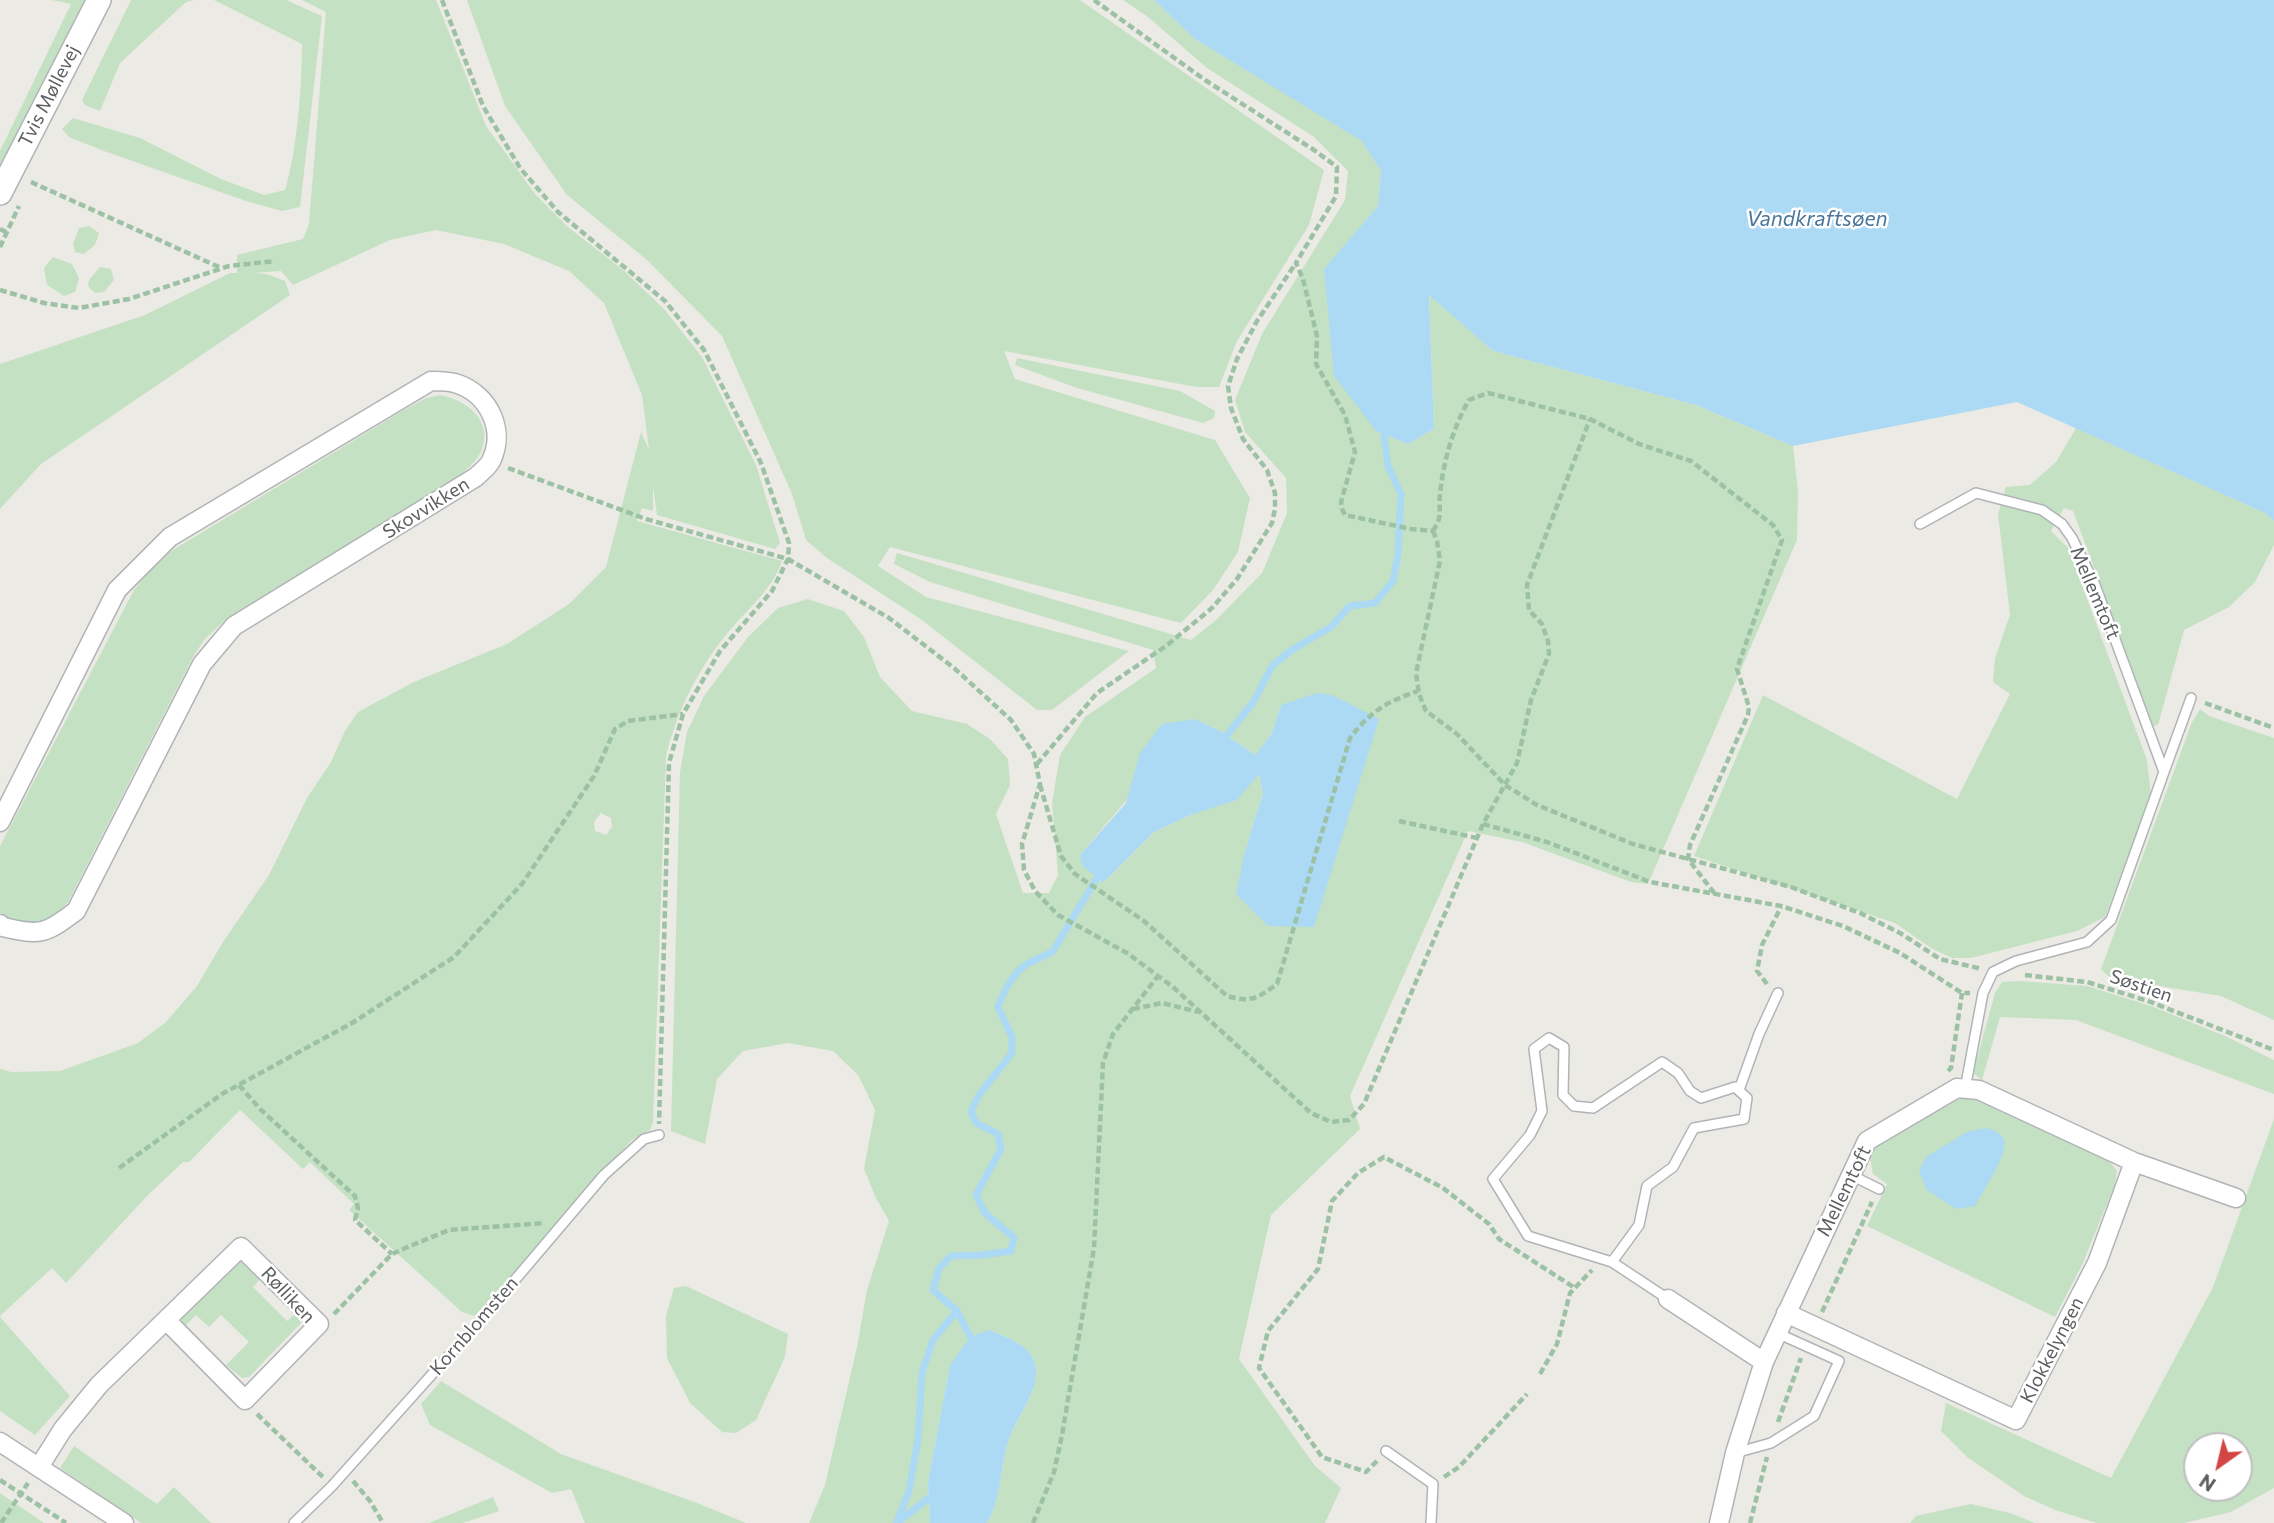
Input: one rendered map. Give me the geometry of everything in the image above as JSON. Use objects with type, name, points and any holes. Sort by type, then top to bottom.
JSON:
[{"type":"street","name":"Tvis Møllevej","points":[[0,193],[99,0]]},
{"type":"street","points":[[0,822],[117,590],[170,537],[431,381],[456,383],[471,390],[490,408],[498,433],[491,461]]},
{"type":"street","name":"Skovvikken","points":[[1,928],[33,934],[52,928],[76,911],[201,664],[234,626],[476,477],[491,461]]},
{"type":"street","name":"Mellemtoft","points":[[1719,1523],[1735,1453],[1764,1362],[1867,1141],[1957,1088],[1965,1089]]},
{"type":"street","points":[[1965,1089],[1979,1090],[2134,1162],[2235,1198]]},
{"type":"street","name":"Klokkelyngen","points":[[1786,1313],[2016,1420],[2097,1263],[2134,1162]]},
{"type":"street","name":"Rølliken","points":[[39,1467],[63,1429],[99,1385],[242,1247],[319,1324],[245,1400]]},
{"type":"street","points":[[1668,1299],[1764,1362]]},
{"type":"street","points":[[167,1321],[245,1400]]},
{"type":"street","points":[[0,1442],[124,1523]]},
{"type":"lane","name":"Mellemtoft","points":[[1920,524],[1976,493],[2042,510],[2062,524],[2072,538],[2095,585],[2164,772]]},
{"type":"lane","points":[[1965,1089],[1983,993],[1993,972],[2016,961],[2087,942],[2111,920],[2191,698]]},
{"type":"lane","points":[[1739,1090],[1759,1034],[1778,993]]},
{"type":"lane","points":[[1607,1261],[1639,1225],[1647,1186],[1673,1167],[1694,1128],[1744,1119],[1748,1098],[1735,1087],[1701,1098],[1690,1091],[1678,1073],[1662,1062],[1593,1108],[1574,1106],[1563,1095],[1564,1047],[1549,1038],[1534,1049],[1542,1111],[1530,1135],[1493,1179],[1528,1236],[1607,1261],[1668,1299]]},
{"type":"lane","name":"Kornblomsten","points":[[293,1523],[344,1473],[622,1157],[645,1139],[659,1135]]},
{"type":"lane","points":[[1851,1175],[1879,1188]]},
{"type":"lane","points":[[1735,1453],[1771,1443],[1814,1416],[1839,1361],[1777,1333]]},
{"type":"lane","points":[[1386,1451],[1433,1484],[1432,1523]]},
{"type":"path","points":[[442,0],[483,106],[520,168],[558,212],[664,301],[704,350],[761,463],[789,543],[788,559],[772,591],[720,651],[683,714],[669,763],[659,1135]]},
{"type":"path","points":[[1036,764],[1097,693],[1166,646],[1212,608],[1237,579],[1272,523],[1275,493],[1267,470],[1243,439],[1231,408],[1228,386],[1237,359],[1257,321],[1336,196],[1337,167],[1205,80],[1094,0]]},
{"type":"path","points":[[31,182],[221,268]]},
{"type":"path","points":[[0,229],[6,232]]},
{"type":"path","points":[[0,290],[44,303],[79,308],[128,299],[221,268],[275,261]]},
{"type":"path","points":[[1296,263],[1303,279],[1317,335],[1316,364],[1345,415],[1355,452],[1341,502],[1345,515],[1410,529],[1433,531]]},
{"type":"path","points":[[1433,531],[1441,517],[1440,495],[1456,422],[1469,400],[1488,393],[1590,419],[1639,444],[1691,461],[1773,525],[1782,540],[1737,669],[1749,707],[1748,715],[1690,845],[1688,859],[1714,894]]},
{"type":"path","points":[[1040,784],[1022,844],[1024,870],[1035,891],[1058,915],[1127,953],[1158,976],[1311,1113],[1331,1122],[1349,1120],[1364,1104],[1483,824],[1517,763],[1531,701],[1549,654],[1542,624],[1530,610],[1527,585],[1590,419]]},
{"type":"path","points":[[491,461],[646,519],[788,559],[889,618],[954,668],[1011,720],[1034,754],[1061,856],[1079,877],[1144,921],[1227,996],[1243,1000],[1258,998],[1277,984],[1350,738],[1364,720],[1391,700],[1418,691],[1416,673],[1440,561],[1433,531]]},
{"type":"path","name":"Søstien","points":[[1418,691],[1426,710],[1457,734],[1505,785],[1536,805],[1633,844],[1791,887],[1860,913],[1900,933],[1940,959],[1993,972],[2087,982],[2148,1001],[2274,1050]]},
{"type":"path","points":[[2191,698],[2274,728]]},
{"type":"path","points":[[119,1168],[174,1126],[239,1085],[352,1023],[454,957],[522,884],[594,776],[615,729],[628,721],[683,714]]},
{"type":"path","points":[[1399,821],[1477,838]]},
{"type":"path","points":[[1483,824],[1547,842],[1650,882],[1781,906],[1843,926],[1900,953],[1962,993],[1951,1068],[1936,1082],[1943,1097]]},
{"type":"path","points":[[1778,993],[1762,979],[1758,971],[1762,945],[1781,906]]},
{"type":"path","points":[[1033,1523],[1056,1460],[1092,1260],[1103,1063],[1113,1034],[1158,976]]},
{"type":"path","points":[[1132,1009],[1162,1003],[1200,1012]]},
{"type":"path","points":[[239,1085],[260,1109],[355,1196],[358,1208],[355,1220],[392,1255]]},
{"type":"path","points":[[1386,1451],[1366,1472],[1322,1457],[1259,1368],[1268,1331],[1318,1269],[1332,1201],[1358,1173],[1384,1157],[1401,1164],[1443,1188],[1489,1224],[1499,1239],[1575,1288]]},
{"type":"path","points":[[319,1324],[337,1312],[392,1255],[449,1230],[564,1221]]},
{"type":"path","points":[[1540,1374],[1557,1344],[1570,1293],[1607,1261]]},
{"type":"path","points":[[1433,1484],[1459,1467],[1527,1394]]},
{"type":"path","points":[[245,1400],[262,1421],[332,1486]]},
{"type":"path","points":[[344,1473],[370,1500],[383,1523]]},
{"type":"path","points":[[0,1480],[66,1523]]},
{"type":"path","points":[[1,1523],[21,1494]]},
{"type":"green space","points":[[52,0],[86,0],[0,173],[0,151],[71,4]]},
{"type":"green space","points":[[131,0],[194,0],[186,2],[120,63],[100,111],[85,105],[82,100]]},
{"type":"green space","points":[[214,0],[286,0],[322,16],[300,207],[282,211],[246,201],[104,151],[69,137],[62,129],[73,118],[140,138],[221,179],[264,195],[285,190],[298,118],[302,44]]},
{"type":"green space","points":[[302,0],[436,0],[486,126],[535,194],[568,227],[623,270],[664,309],[702,357],[756,465],[780,543],[775,549],[657,515],[653,486],[653,511],[642,508],[637,521],[782,561],[772,582],[726,635],[697,678],[676,724],[666,757],[653,1123],[650,1130],[632,1140],[608,1165],[475,1316],[462,1312],[349,1210],[354,1204],[310,1162],[303,1169],[240,1110],[189,1162],[183,1162],[148,1195],[66,1283],[52,1268],[0,1316],[0,1069],[11,1072],[60,1071],[138,1043],[166,1022],[197,986],[223,942],[269,875],[307,798],[331,762],[345,731],[358,712],[414,682],[507,644],[569,604],[606,567],[641,432],[649,450],[642,395],[604,303],[569,271],[504,244],[436,230],[390,240],[293,285],[281,271],[253,273],[267,274],[285,281],[290,295],[41,464],[0,509],[0,364],[145,315],[230,273],[237,273],[237,255],[303,239],[309,224],[326,12]],"holes":[[[601,813],[611,818],[612,827],[606,835],[595,831],[594,822]]]},
{"type":"green space","points":[[467,0],[1080,0],[1324,170],[1309,225],[1237,341],[1219,387],[1196,387],[1004,351],[1015,379],[1215,440],[1250,498],[1238,552],[1213,590],[1181,623],[890,547],[878,566],[926,597],[1129,651],[1052,710],[1037,710],[922,620],[827,558],[806,540],[792,494],[722,336],[647,260],[567,195],[505,106]]},
{"type":"green space","points":[[1123,0],[1154,0],[1195,39],[1362,140],[1381,171],[1378,206],[1324,270],[1376,431],[1408,444],[1434,429],[1429,294],[1493,351],[1696,405],[1793,446],[1798,492],[1797,540],[1648,884],[1631,882],[1522,842],[1468,831],[1350,1096],[1360,1129],[1271,1215],[1239,1359],[1315,1466],[1341,1488],[1325,1523],[987,1523],[996,1502],[1007,1445],[1029,1400],[1036,1373],[1032,1357],[1023,1346],[989,1330],[950,1365],[928,1482],[930,1523],[809,1523],[825,1485],[857,1347],[867,1290],[889,1221],[864,1169],[875,1110],[858,1075],[833,1051],[788,1043],[743,1051],[717,1079],[705,1144],[671,1131],[680,772],[687,732],[704,696],[748,637],[778,608],[808,599],[844,611],[864,637],[880,677],[912,711],[967,724],[990,739],[1008,759],[1010,785],[996,814],[1023,893],[1049,893],[1058,875],[1052,803],[1060,755],[1085,717],[1156,668],[1153,650],[930,582],[894,564],[897,553],[1191,640],[1216,620],[1262,573],[1287,513],[1286,478],[1245,432],[1235,400],[1262,334],[1345,200],[1348,171],[1314,137],[1207,68],[1148,17]],"holes":[[[1281,705],[1268,926],[1245,851],[1263,793],[1259,773],[1190,815],[1154,832],[1103,883],[1080,855],[1195,719],[1222,732],[1255,755],[1271,735]]]},
{"type":"green space","points":[[89,226],[99,233],[95,245],[84,254],[75,252],[73,244],[79,228]]},
{"type":"green space","points":[[53,257],[72,264],[79,278],[75,292],[64,296],[47,285],[44,268]]},
{"type":"green space","points":[[100,267],[111,269],[114,280],[104,292],[95,293],[88,286],[89,280]]},
{"type":"green space","points":[[1017,358],[1180,391],[1215,411],[1214,418],[1203,423],[1077,388],[1015,365]]},
{"type":"green space","points":[[440,395],[467,406],[480,420],[484,438],[476,460],[461,475],[226,619],[204,640],[193,657],[68,902],[53,916],[36,923],[18,922],[0,912],[0,846],[134,590],[150,571],[173,550],[404,410],[426,398]]},
{"type":"green space","points":[[2076,428],[2265,513],[2274,521],[2274,545],[2255,582],[2229,607],[2184,630],[2158,725],[2153,726],[2073,511],[2064,508],[2051,531],[2068,548],[2147,760],[2151,796],[2105,917],[2077,931],[1971,958],[1952,958],[1931,948],[1895,923],[1694,856],[1763,695],[1957,799],[2010,694],[1993,682],[1995,658],[2010,615],[1998,514],[2006,487],[2030,485],[2056,462]]},
{"type":"green space","points":[[2200,709],[2209,716],[2274,738],[2274,1020],[2221,996],[2117,979],[2108,976],[2101,969],[2192,722]]},
{"type":"green space","points":[[2002,982],[2087,986],[2151,1006],[2225,1036],[2274,1060],[2274,1094],[2076,1020],[2000,1017],[1982,1080],[1973,1073],[1995,993]]},
{"type":"green space","points":[[1967,1095],[1981,1099],[2109,1161],[2117,1171],[2115,1184],[2082,1265],[2055,1317],[1867,1226],[1887,1184],[1873,1174],[1870,1158],[1880,1140]]},
{"type":"green space","points":[[2274,1119],[2274,1488],[2253,1500],[2253,1432],[2183,1432],[2183,1502],[2249,1502],[2231,1512],[2184,1523],[2097,1523],[2055,1510],[2024,1496],[1967,1457],[1941,1431],[1946,1403],[2111,1478],[2213,1287]]},
{"type":"green space","points":[[240,1258],[264,1275],[253,1287],[287,1321],[299,1310],[303,1315],[301,1323],[249,1377],[242,1378],[226,1365],[249,1342],[221,1315],[209,1327],[196,1315],[185,1326],[182,1323],[182,1314]]},
{"type":"green space","points":[[686,1286],[788,1334],[785,1357],[756,1420],[736,1433],[722,1432],[690,1403],[667,1358],[666,1316],[674,1288]]},
{"type":"green space","points":[[0,1317],[70,1396],[35,1435],[0,1411]]},
{"type":"green space","points":[[441,1381],[561,1454],[746,1523],[585,1523],[571,1489],[552,1493],[430,1425],[421,1404]]},
{"type":"green space","points":[[74,1446],[157,1504],[174,1487],[211,1523],[141,1523],[60,1468]]},
{"type":"green space","points":[[0,1493],[44,1523],[0,1523]]},
{"type":"green space","points":[[493,1497],[499,1511],[463,1523],[429,1523]]},
{"type":"green space","points":[[1971,1504],[2010,1513],[2035,1523],[1910,1523],[1916,1516]]},
{"type":"water","name":"Vandkraftsøen","points":[[1154,0],[2274,0],[2274,521],[2265,513],[2017,402],[1793,446],[1696,405],[1493,351],[1429,295],[1434,429],[1408,444],[1376,431],[1334,376],[1324,269],[1378,206],[1381,171],[1362,141],[1195,39]]},
{"type":"water","points":[[1317,693],[1332,695],[1379,719],[1314,927],[1268,926],[1236,894],[1245,851],[1263,793],[1259,774],[1237,800],[1190,815],[1154,832],[1103,883],[1082,865],[1080,855],[1126,803],[1140,753],[1162,724],[1195,719],[1222,732],[1255,755],[1271,735],[1281,705]]},
{"type":"water","points":[[1986,1128],[2003,1137],[2003,1154],[1975,1206],[1956,1209],[1927,1190],[1919,1171],[1926,1157],[1967,1132]]},
{"type":"water","points":[[989,1330],[1016,1342],[1028,1351],[1035,1364],[1035,1382],[1007,1445],[996,1502],[987,1523],[930,1523],[928,1482],[950,1365],[970,1337]]},
{"type":"waterway","points":[[1221,743],[1254,701],[1272,666],[1293,649],[1331,627],[1350,606],[1375,603],[1393,581],[1398,555],[1401,494],[1388,466],[1384,435]]},
{"type":"waterway","points":[[974,1344],[957,1311],[933,1290],[939,1268],[951,1256],[1011,1251],[1014,1238],[985,1213],[976,1195],[1001,1149],[998,1134],[976,1123],[971,1111],[979,1095],[1012,1053],[1012,1037],[998,1007],[1017,972],[1053,951],[1101,871]]},
{"type":"waterway","points":[[897,1522],[909,1491],[918,1439],[922,1373],[933,1340],[957,1311]]},
{"type":"waterway","points":[[897,1523],[935,1493]]}]
